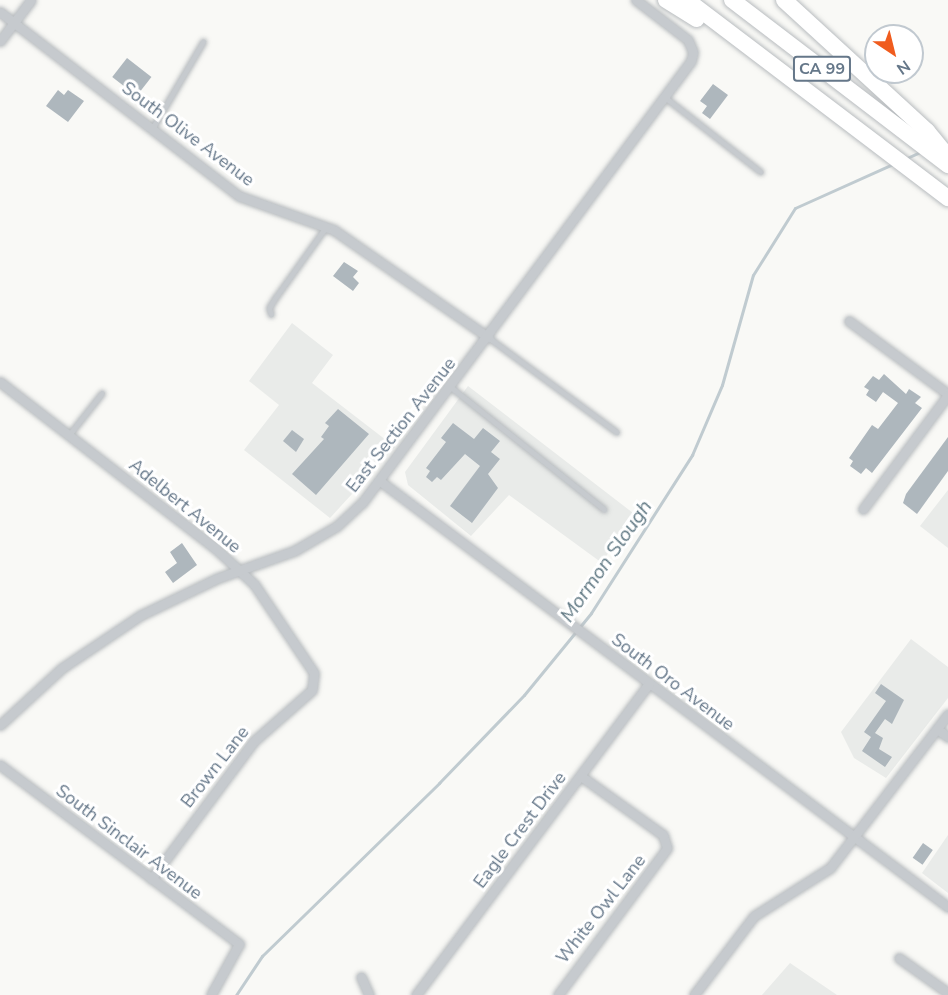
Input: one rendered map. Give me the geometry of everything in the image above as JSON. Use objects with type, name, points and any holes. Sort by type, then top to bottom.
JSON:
[{"type":"highway","points":[[666,0],[793,80]]},
{"type":"highway","name":"CA 99","points":[[687,0],[948,198]]},
{"type":"highway","name":"CA 99","points":[[732,0],[919,134],[948,165]]},
{"type":"highway","points":[[784,0],[919,134],[948,157]]},
{"type":"street","points":[[0,41],[31,0]]},
{"type":"street","name":"East Section Avenue","points":[[0,725],[100,641],[181,595],[314,541],[362,503],[489,338],[691,61],[692,48],[636,0]]},
{"type":"street","name":"South Olive Avenue","points":[[0,12],[239,196],[326,227],[489,338]]},
{"type":"street","points":[[849,321],[948,395],[863,509]]},
{"type":"street","name":"Adelbert Avenue","points":[[0,382],[254,584],[313,670],[314,685]]},
{"type":"street","name":"South Oro Avenue","points":[[380,481],[854,839],[948,907]]},
{"type":"street","name":"Eagle Crest Drive","points":[[416,995],[649,684]]},
{"type":"street","name":"Brown Lane","points":[[151,879],[254,741],[314,685]]},
{"type":"street","points":[[694,995],[754,916],[822,876],[854,839],[948,714]]},
{"type":"street","points":[[937,729],[948,737]]},
{"type":"street","name":"South Sinclair Avenue","points":[[0,765],[239,944],[211,995]]},
{"type":"street","name":"White Owl Lane","points":[[558,995],[667,848],[663,835],[581,776]]},
{"type":"street","points":[[899,958],[948,993]]},
{"type":"street","points":[[361,977],[369,995]]},
{"type":"lane","points":[[152,129],[203,42]]},
{"type":"lane","points":[[666,98],[761,172]]},
{"type":"lane","points":[[271,315],[269,308],[326,227]]},
{"type":"lane","points":[[489,338],[617,432]]},
{"type":"lane","points":[[451,387],[604,509]]},
{"type":"lane","points":[[69,435],[102,393]]},
{"type":"shaded area","points":[[292,323],[333,355],[312,383],[395,447],[330,518],[244,450],[279,405],[249,381]]},
{"type":"shaded area","points":[[468,386],[633,513],[602,563],[509,495],[471,536],[408,485],[405,472]]},
{"type":"shaded area","points":[[948,490],[948,548],[920,526]]},
{"type":"shaded area","points":[[911,639],[948,667],[948,698],[886,778],[854,758],[841,732]]},
{"type":"shaded area","points":[[948,835],[948,893],[922,873]]},
{"type":"shaded area","points":[[790,963],[837,995],[762,995]]},
{"type":"building","points":[[127,58],[151,77],[137,96],[112,77]]},
{"type":"building","points":[[713,84],[728,95],[710,119],[702,113],[707,106],[700,101]]},
{"type":"building","points":[[58,90],[64,95],[68,90],[84,101],[68,122],[46,106]]},
{"type":"building","points":[[344,262],[358,271],[353,277],[359,283],[353,291],[333,276]]},
{"type":"building","points":[[884,374],[906,394],[909,389],[921,397],[915,403],[922,408],[872,473],[866,468],[861,474],[850,466],[853,461],[849,458],[872,425],[878,429],[898,403],[883,392],[876,402],[866,395],[869,390],[864,387],[873,376],[879,380]]},
{"type":"building","points":[[338,409],[369,434],[316,495],[292,474],[324,439],[321,437],[329,426],[325,423]]},
{"type":"building","points":[[453,423],[474,439],[483,428],[500,441],[491,452],[500,459],[488,474],[498,488],[472,523],[450,506],[480,466],[465,454],[441,480],[437,477],[432,482],[426,477],[430,471],[426,468],[446,442],[441,438]]},
{"type":"building","points":[[292,430],[304,439],[296,452],[283,441]]},
{"type":"building","points":[[948,437],[948,471],[917,514],[903,503],[906,494]]},
{"type":"building","points":[[182,543],[197,565],[173,583],[165,572],[177,563],[170,552]]},
{"type":"building","points":[[881,684],[904,700],[892,724],[885,719],[875,733],[883,738],[879,749],[892,757],[885,767],[862,751],[871,737],[864,732],[886,701],[875,693]]},
{"type":"building","points":[[923,843],[933,850],[923,865],[913,858]]},
{"type":"waterway","name":"Mormon Slough","points":[[907,158],[920,152]]},
{"type":"waterway","name":"Mormon Slough","points":[[236,995],[262,956],[439,783],[524,695],[591,613],[692,455],[722,385],[753,275],[795,208],[893,164]]}]
